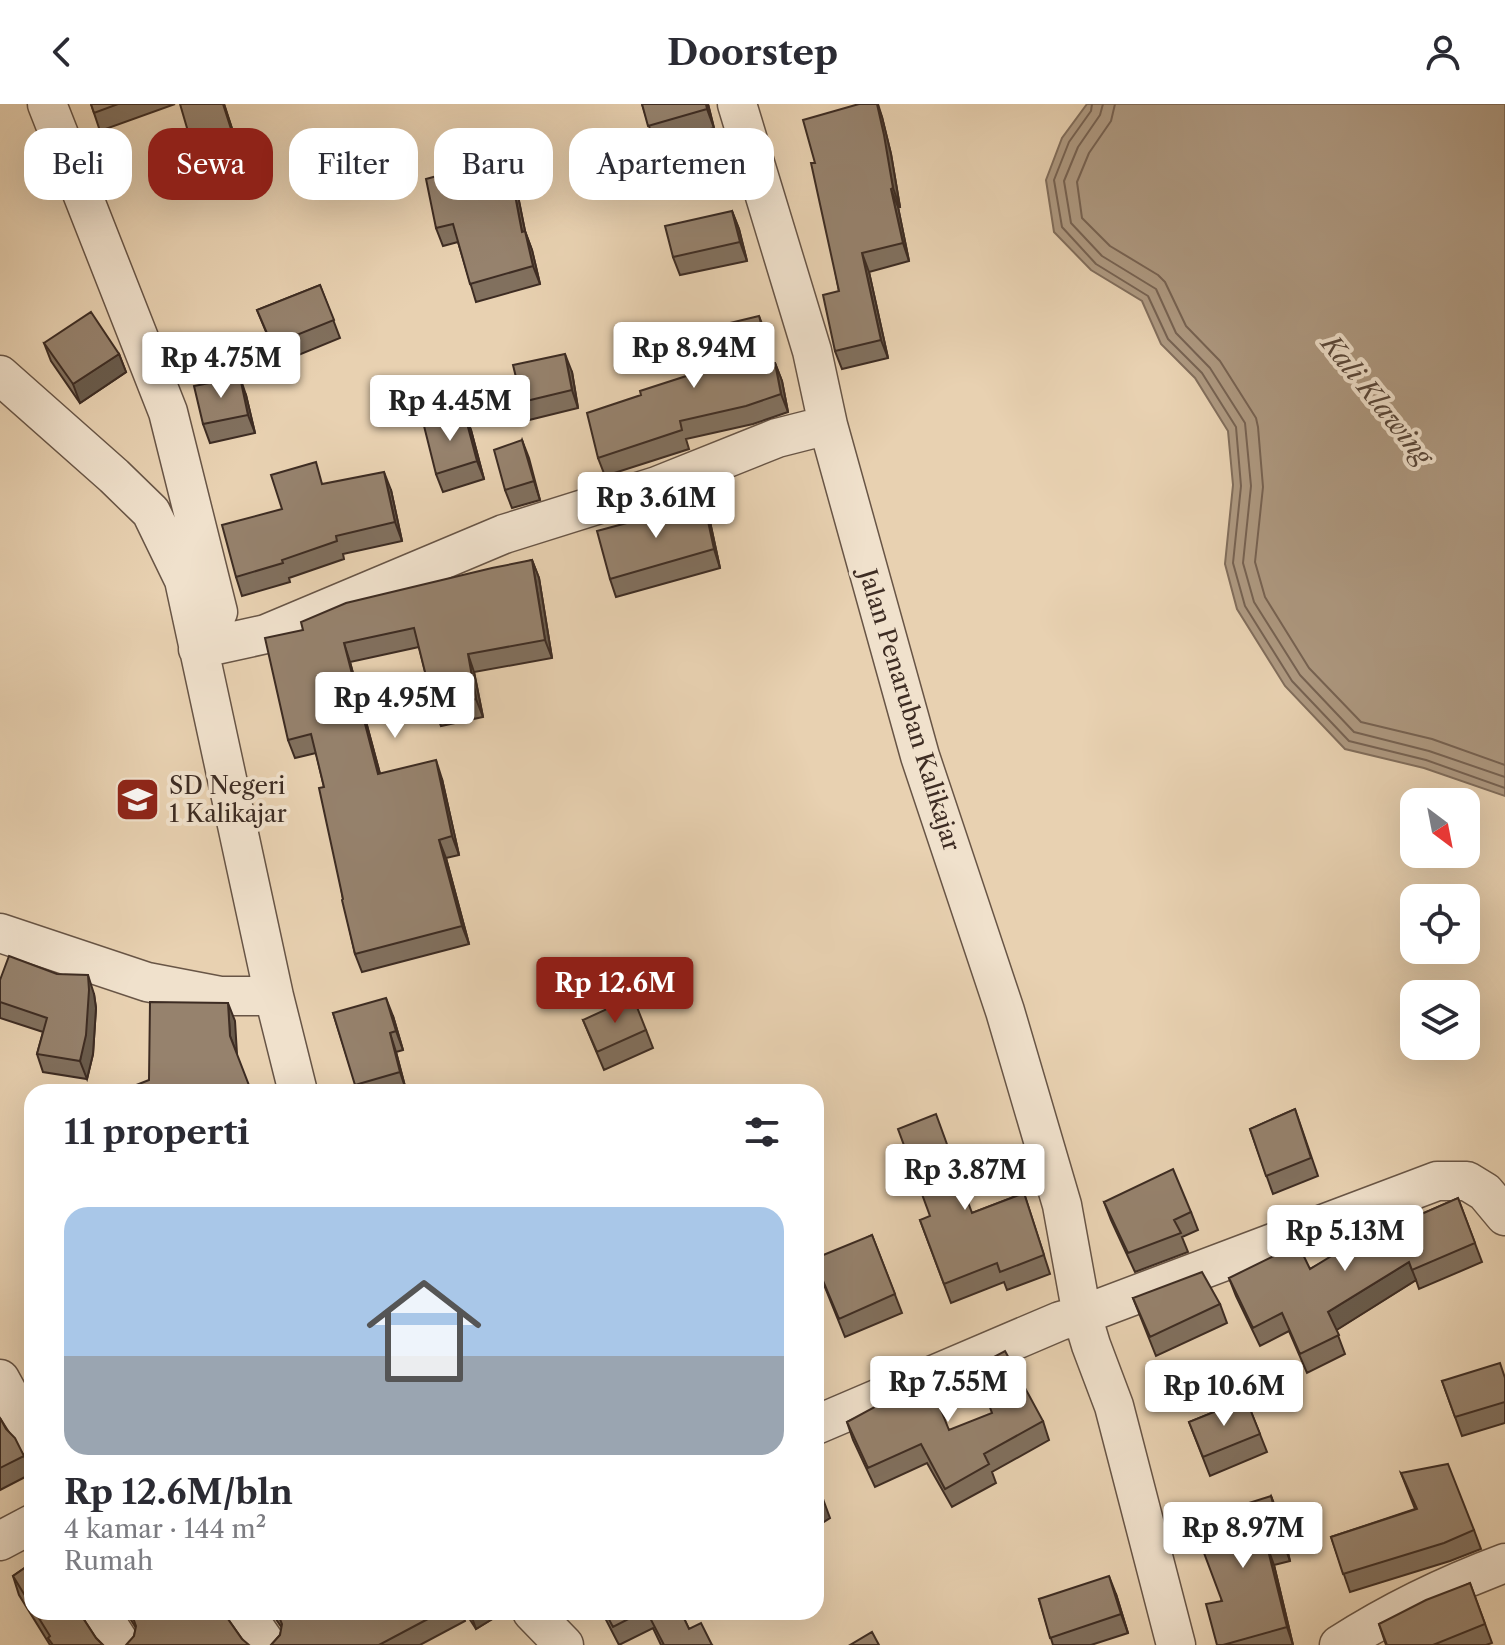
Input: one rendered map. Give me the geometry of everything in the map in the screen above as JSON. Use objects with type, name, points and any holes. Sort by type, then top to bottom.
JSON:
[{"type":"street","points":[[47,104],[168,412],[274,996],[296,1084]]},
{"type":"street","name":"Jalan Penaruban Kalikajar","points":[[737,104],[812,351],[828,425],[920,756],[1005,1011],[1062,1205],[1082,1315],[1114,1406],[1176,1645]]},
{"type":"street","points":[[0,375],[151,512],[211,646]]},
{"type":"street","points":[[211,646],[266,634],[504,534],[657,486],[777,438],[828,425]]},
{"type":"street","points":[[1,937],[147,982],[220,996],[274,996]]},
{"type":"street","points":[[824,1422],[1060,1321],[1437,1181],[1467,1181],[1485,1192],[1505,1216]]},
{"type":"street","points":[[0,1379],[24,1422]]},
{"type":"street","points":[[0,1541],[24,1528]]},
{"type":"street","points":[[1339,1645],[1418,1599],[1505,1563]]},
{"type":"street","points":[[105,1620],[121,1645]]},
{"type":"street","points":[[250,1620],[267,1645]]},
{"type":"street","points":[[540,1620],[564,1645]]},
{"type":"water","name":"Kali Klawing","points":[[1087,104],[1505,104],[1505,796],[1424,768],[1345,749],[1285,686],[1237,609],[1225,564],[1233,485],[1228,431],[1195,378],[1161,344],[1142,301],[1091,270],[1054,232],[1046,180],[1062,138]]},
{"type":"building","points":[[91,104],[118,104],[94,113]]},
{"type":"building","points":[[180,104],[223,104],[231,128],[187,128]]},
{"type":"building","points":[[642,104],[706,104],[707,109],[648,126]]},
{"type":"building","points":[[859,104],[877,104],[903,243],[862,253],[881,340],[835,351],[823,295],[839,291],[811,163],[815,163],[803,120]]},
{"type":"building","points":[[434,177],[434,200],[516,200],[533,266],[470,284],[453,224],[436,228],[426,179]]},
{"type":"building","points":[[732,211],[740,242],[673,257],[665,226]]},
{"type":"building","points":[[320,285],[334,320],[272,345],[257,310]]},
{"type":"building","points":[[91,312],[119,354],[73,384],[44,343]]},
{"type":"building","points":[[759,316],[772,363],[775,363],[781,394],[746,406],[680,421],[682,430],[598,458],[587,413],[641,395],[640,391],[711,368],[701,330]]},
{"type":"building","points":[[565,354],[572,390],[522,402],[513,365]]},
{"type":"building","points":[[240,377],[248,415],[203,424],[194,386]]},
{"type":"building","points":[[464,412],[477,461],[436,474],[424,426]]},
{"type":"building","points":[[522,440],[534,481],[505,490],[494,450]]},
{"type":"building","points":[[316,462],[322,484],[384,472],[395,522],[336,536],[337,541],[282,560],[283,563],[236,577],[222,525],[282,509],[271,475]]},
{"type":"building","points":[[703,498],[714,549],[610,579],[597,531],[675,510]]},
{"type":"building","points":[[532,560],[545,640],[468,654],[476,699],[434,708],[414,628],[344,643],[378,774],[436,760],[452,836],[439,840],[462,926],[355,954],[319,788],[324,787],[311,734],[288,740],[265,638],[303,630],[301,622],[346,603]]},
{"type":"building","points":[[9,956],[57,974],[88,975],[86,1035],[80,1061],[37,1054],[47,1018],[0,1002],[0,980]]},
{"type":"building","points":[[633,997],[646,1030],[597,1052],[583,1020]]},
{"type":"building","points":[[386,998],[396,1031],[390,1033],[400,1072],[355,1084],[333,1013]]},
{"type":"building","points":[[150,1002],[228,1003],[230,1036],[248,1084],[139,1084],[149,1080]]},
{"type":"building","points":[[1295,1109],[1311,1158],[1266,1176],[1250,1129]]},
{"type":"building","points":[[936,1114],[972,1213],[1024,1193],[1044,1255],[1000,1272],[997,1263],[944,1284],[920,1220],[930,1216],[898,1129]]},
{"type":"building","points":[[1173,1169],[1191,1212],[1174,1220],[1181,1233],[1128,1253],[1104,1202]]},
{"type":"building","points":[[1458,1198],[1475,1243],[1412,1270],[1409,1262],[1328,1312],[1339,1335],[1300,1354],[1282,1313],[1253,1328],[1229,1278],[1298,1244],[1310,1269],[1374,1230],[1376,1234]]},
{"type":"building","points":[[872,1235],[895,1294],[839,1319],[824,1283],[824,1255]]},
{"type":"building","points":[[1202,1272],[1220,1304],[1150,1337],[1133,1298]]},
{"type":"building","points":[[1005,1351],[1043,1421],[984,1454],[989,1464],[945,1489],[921,1444],[868,1468],[847,1422],[929,1380],[949,1430],[992,1413],[975,1367]]},
{"type":"building","points":[[1500,1363],[1505,1378],[1505,1402],[1455,1417],[1442,1381]]},
{"type":"building","points":[[1246,1399],[1260,1434],[1203,1457],[1189,1422]]},
{"type":"building","points":[[0,1418],[24,1456],[0,1468]]},
{"type":"building","points":[[1448,1464],[1474,1530],[1444,1543],[1343,1574],[1331,1537],[1417,1509],[1401,1473]]},
{"type":"building","points":[[1271,1496],[1283,1542],[1267,1546],[1287,1627],[1217,1645],[1206,1604],[1222,1601],[1192,1521]]},
{"type":"building","points":[[24,1568],[24,1594],[13,1576]]},
{"type":"building","points":[[1109,1576],[1121,1614],[1050,1638],[1039,1599]]},
{"type":"building","points":[[1470,1583],[1485,1624],[1433,1645],[1387,1645],[1379,1624],[1426,1600]]},
{"type":"building","points":[[40,1620],[84,1620],[103,1645],[53,1645],[48,1638],[50,1636]]},
{"type":"building","points":[[134,1620],[229,1620],[249,1645],[126,1645],[134,1636]]},
{"type":"building","points":[[280,1620],[426,1620],[379,1645],[271,1645],[280,1635]]},
{"type":"building","points":[[609,1620],[627,1620],[613,1627]]},
{"type":"building","points":[[651,1620],[685,1620],[689,1629],[701,1623],[712,1645],[664,1645]]},
{"type":"building","points":[[872,1632],[879,1645],[850,1645]]},
{"type":"place","name":"SD Negeri 1 Kalikajar","points":[[138,799]]}]
